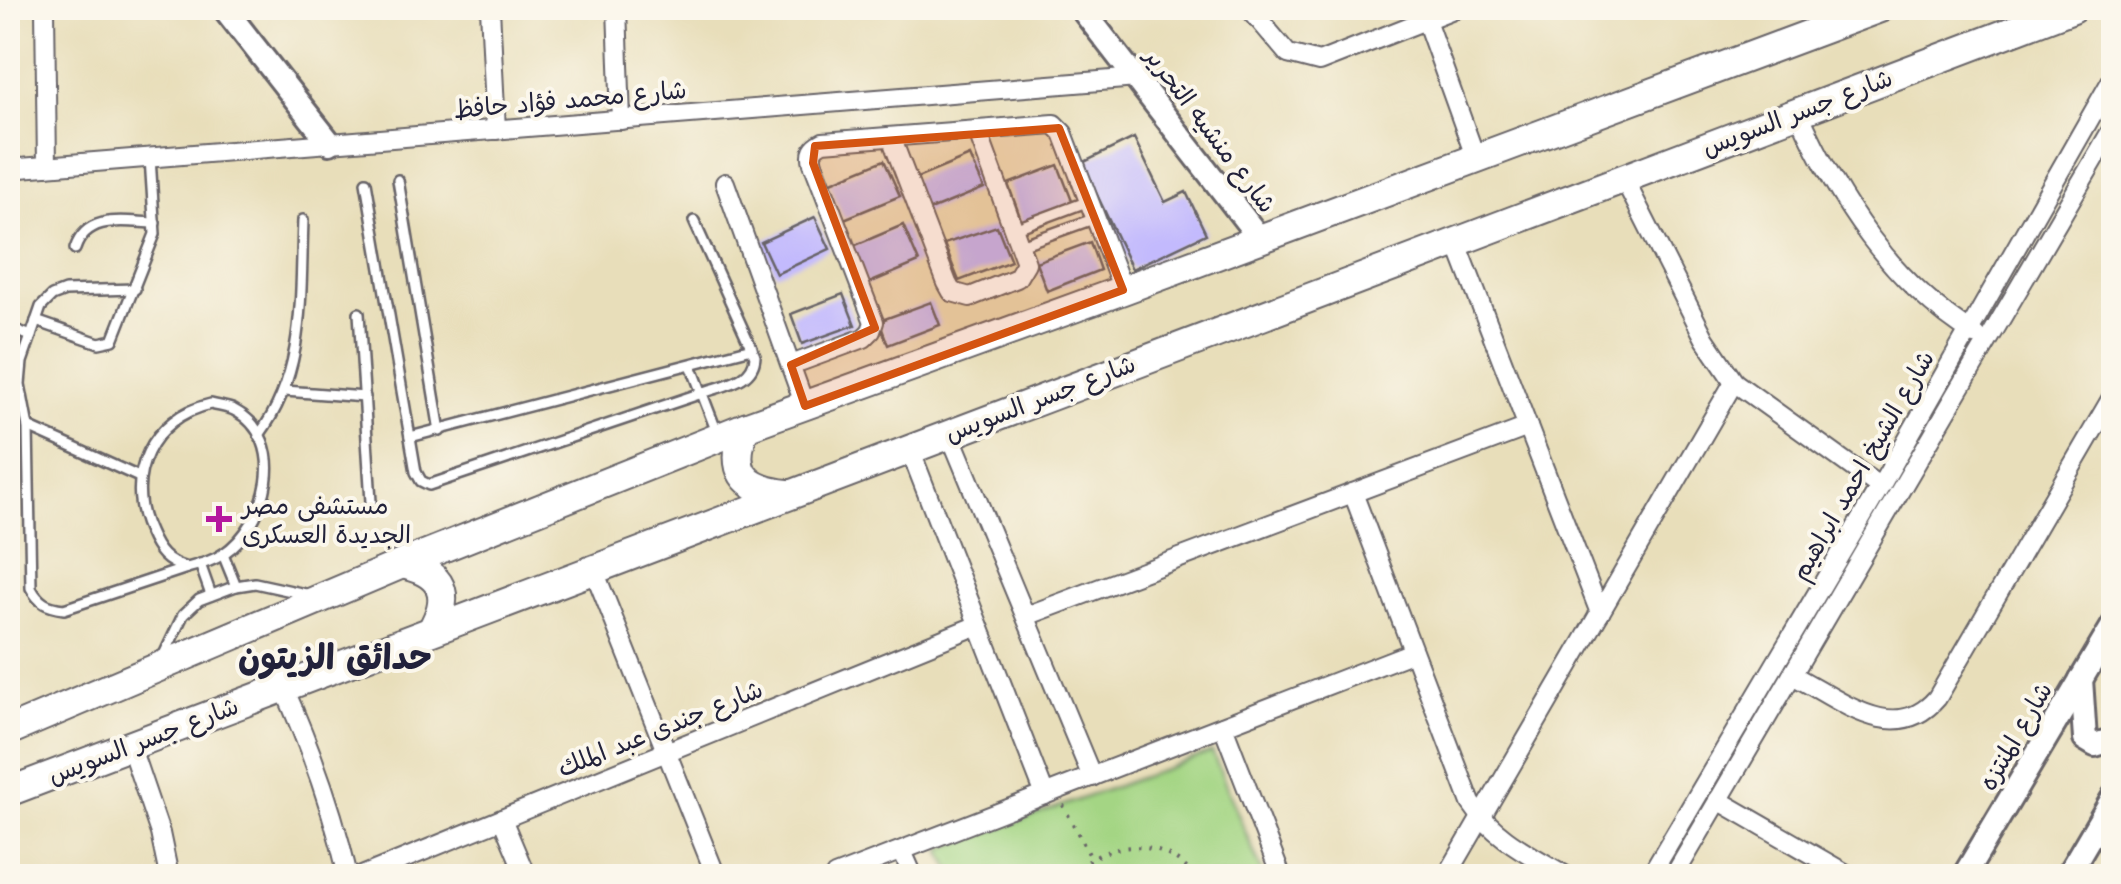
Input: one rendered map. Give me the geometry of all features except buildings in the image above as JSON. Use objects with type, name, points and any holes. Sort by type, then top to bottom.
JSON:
[{"type":"main road","points":[[8,731],[402,564],[732,432],[1476,160],[1819,17],[1880,8]]},
{"type":"main road","name":"شارع جسر السويس","points":[[8,792],[2073,8]]},
{"type":"main road","points":[[732,432],[742,474],[762,491],[787,494]]},
{"type":"main road","points":[[402,564],[425,569],[441,586],[443,610],[432,630]]},
{"type":"street","points":[[44,8],[48,166]]},
{"type":"street","points":[[224,8],[330,143]]},
{"type":"street","points":[[490,8],[496,130]]},
{"type":"street","points":[[616,8],[621,120]]},
{"type":"street","name":"شارع منشيه التحرير","points":[[1081,8],[1260,240]]},
{"type":"street","points":[[1249,8],[1279,47],[1298,59],[1319,62],[1456,8]]},
{"type":"street","points":[[2101,8],[2114,19]]},
{"type":"street","points":[[1426,20],[1476,160]]},
{"type":"street","name":"شارع الشيخ احمد ابراهيم","points":[[1650,876],[1880,487],[2114,76]]},
{"type":"street","name":"شارع محمد فؤاد حافظ","points":[[8,168],[1138,78]]},
{"type":"street","points":[[1798,111],[1826,172],[1865,233],[1914,287],[1988,343]]},
{"type":"street","points":[[791,365],[864,338],[874,322],[810,154],[823,142],[1054,124],[1063,133],[1123,290]]},
{"type":"street","name":"شارع الشيخ احمد ابراهيم","points":[[1674,876],[2114,126]]},
{"type":"street","points":[[890,137],[952,292],[970,297],[1017,278],[1026,264],[977,130]]},
{"type":"street","points":[[1623,177],[1711,350],[1734,382],[1880,487]]},
{"type":"street","points":[[725,183],[805,406]]},
{"type":"street","points":[[1456,240],[1600,614]]},
{"type":"street","points":[[1448,876],[1734,382]]},
{"type":"street","points":[[1792,674],[1874,718],[1910,720],[1926,711],[2114,394]]},
{"type":"street","points":[[1026,616],[1528,427]]},
{"type":"street","points":[[949,432],[1092,777]]},
{"type":"street","points":[[909,448],[978,625],[1050,793]]},
{"type":"street","points":[[1354,493],[1464,786],[1482,818],[1505,840],[1566,876]]},
{"type":"street","points":[[592,568],[716,876]]},
{"type":"street","name":"شارع المنتزه","points":[[1964,876],[2114,624]]},
{"type":"street","name":"شارع جندى عبد الملك","points":[[362,876],[978,625]]},
{"type":"street","points":[[2093,658],[2114,644]]},
{"type":"street","points":[[835,876],[1413,652]]},
{"type":"street","points":[[2081,678],[2085,738],[2094,745],[2114,739]]},
{"type":"street","points":[[283,686],[314,754],[335,817],[348,876]]},
{"type":"street","points":[[1223,726],[1281,876]]},
{"type":"street","points":[[130,745],[160,834],[168,876]]},
{"type":"street","points":[[2067,876],[2114,796]]},
{"type":"street","points":[[1718,800],[1845,875]]},
{"type":"street","points":[[502,819],[526,876]]},
{"type":"street","points":[[902,850],[913,876]]},
{"type":"lane","points":[[36,321],[107,344],[113,340],[152,244],[155,222],[150,158]]},
{"type":"lane","points":[[398,180],[440,431]]},
{"type":"lane","points":[[366,182],[410,437],[421,481],[429,485],[746,377],[756,364],[752,348],[694,221]]},
{"type":"lane","points":[[1018,237],[1092,210]]},
{"type":"lane","points":[[1018,237],[1092,210]]},
{"type":"lane","points":[[258,436],[285,391],[294,362],[303,220]]},
{"type":"lane","points":[[75,248],[86,228],[98,222],[155,222]]},
{"type":"lane","points":[[135,289],[66,290],[41,307],[36,321],[22,362],[20,384],[28,427],[31,588],[38,600],[50,608],[64,609],[200,564],[223,554],[243,536],[258,512],[266,487],[266,452],[248,421],[233,410],[211,404],[192,408],[157,435],[139,477],[138,498],[152,540],[164,558],[187,568]]},
{"type":"lane","points":[[359,313],[371,502]]},
{"type":"lane","points":[[8,327],[31,336]]},
{"type":"lane","points":[[410,437],[752,348]]},
{"type":"lane","points":[[691,365],[702,393],[732,432]]},
{"type":"lane","points":[[285,391],[364,397]]},
{"type":"lane","points":[[28,427],[139,477]]},
{"type":"lane","points":[[223,554],[236,586]]},
{"type":"lane","points":[[200,564],[211,595]]},
{"type":"lane","points":[[156,668],[190,606],[211,595],[255,583],[323,598]]},
{"type":"path","points":[[1050,793],[1091,858]]},
{"type":"path","points":[[1072,876],[1091,858],[1117,848],[1144,846],[1170,855],[1194,876]]},
{"type":"highlighted area","points":[[1059,128],[1123,290],[805,406],[791,365],[875,328],[813,163],[815,146]]},
{"type":"green space","points":[[1212,752],[1264,876],[954,876],[941,849]]},
{"type":"place","name":"مستشفى مصر الجديدة العسكرى","points":[[219,519]]},
{"type":"district","name":"حدائق الزيتون","points":[[335,657]]}]
